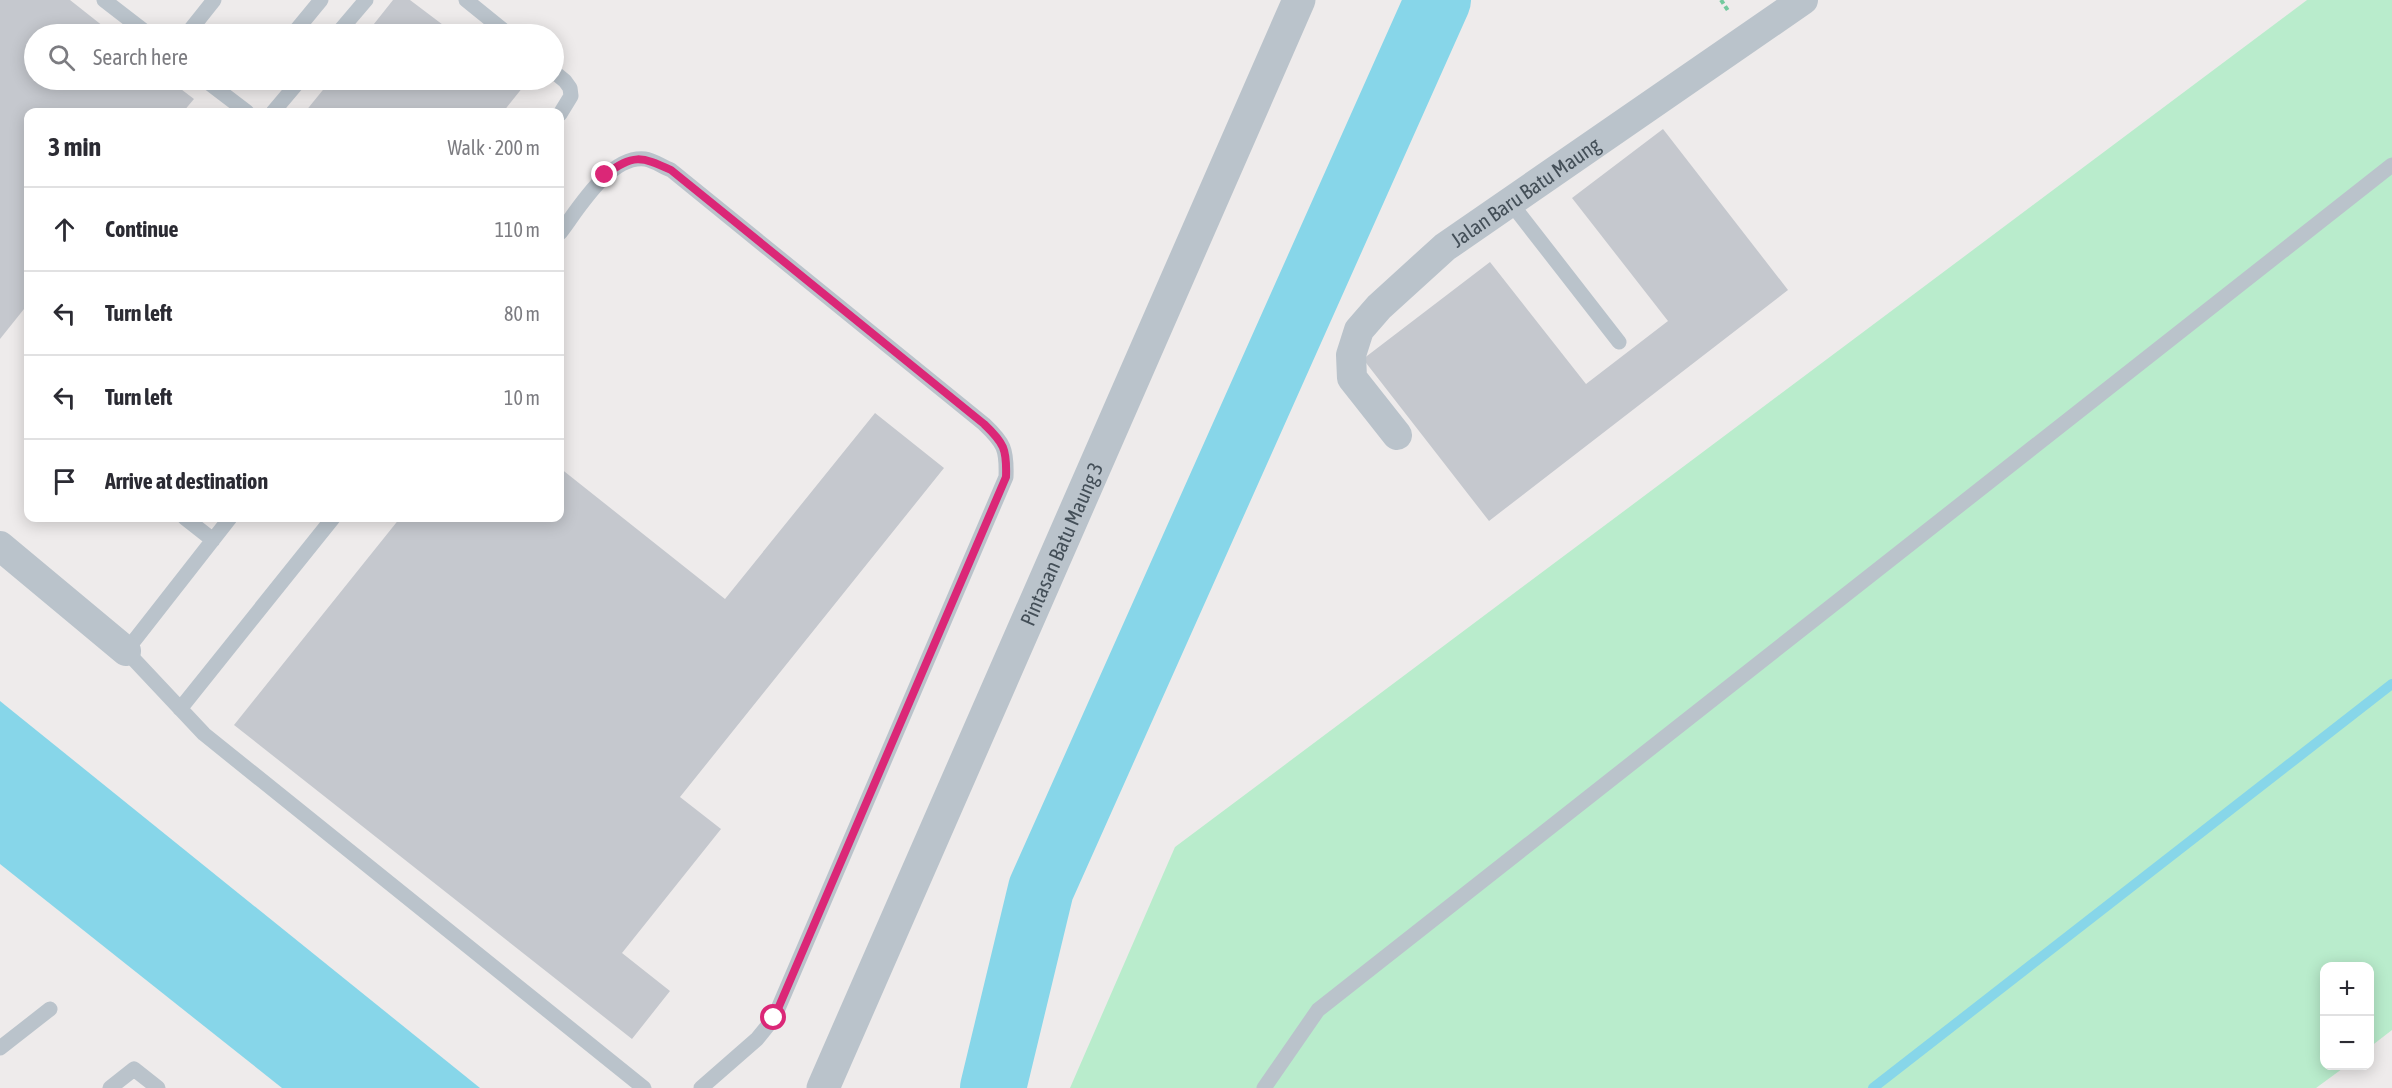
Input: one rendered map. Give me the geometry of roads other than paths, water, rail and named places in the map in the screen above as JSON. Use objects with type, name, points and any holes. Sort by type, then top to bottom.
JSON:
[{"type":"street","name":"Pintasan Batu Maung 3","points":[[824,1088],[1299,0]]},
{"type":"street","name":"Jalan Baru Batu Maung","points":[[1396,435],[1352,378],[1351,355],[1359,330],[1379,307],[1444,247],[1803,0]]},
{"type":"street","points":[[0,546],[126,651]]},
{"type":"lane","points":[[104,0],[135,24]]},
{"type":"lane","points":[[195,24],[214,0]]},
{"type":"lane","points":[[301,24],[321,0]]},
{"type":"lane","points":[[346,24],[366,0]]},
{"type":"lane","points":[[466,0],[496,24]]},
{"type":"lane","points":[[564,82],[570,88],[571,96],[564,108]]},
{"type":"lane","points":[[218,90],[242,108]]},
{"type":"lane","points":[[276,108],[292,90]]},
{"type":"lane","points":[[564,228],[605,175],[622,162],[646,159],[671,170],[984,424],[999,438],[1007,454],[1006,477],[774,1018],[757,1040],[701,1088]]},
{"type":"lane","points":[[1264,1088],[1317,1010],[2392,165]]},
{"type":"lane","points":[[1510,202],[1619,342]]},
{"type":"lane","points":[[190,522],[213,540]]},
{"type":"lane","points":[[227,522],[126,651],[204,734],[644,1088]]},
{"type":"lane","points":[[180,709],[330,522]]},
{"type":"lane","points":[[0,1048],[50,1009]]},
{"type":"lane","points":[[110,1088],[134,1069],[158,1088]]},
{"type":"water","points":[[0,701],[480,1088],[282,1088],[0,864]]},
{"type":"waterway","points":[[993,1088],[1041,889],[1438,0]]},
{"type":"waterway","points":[[1873,1088],[2392,684]]}]
